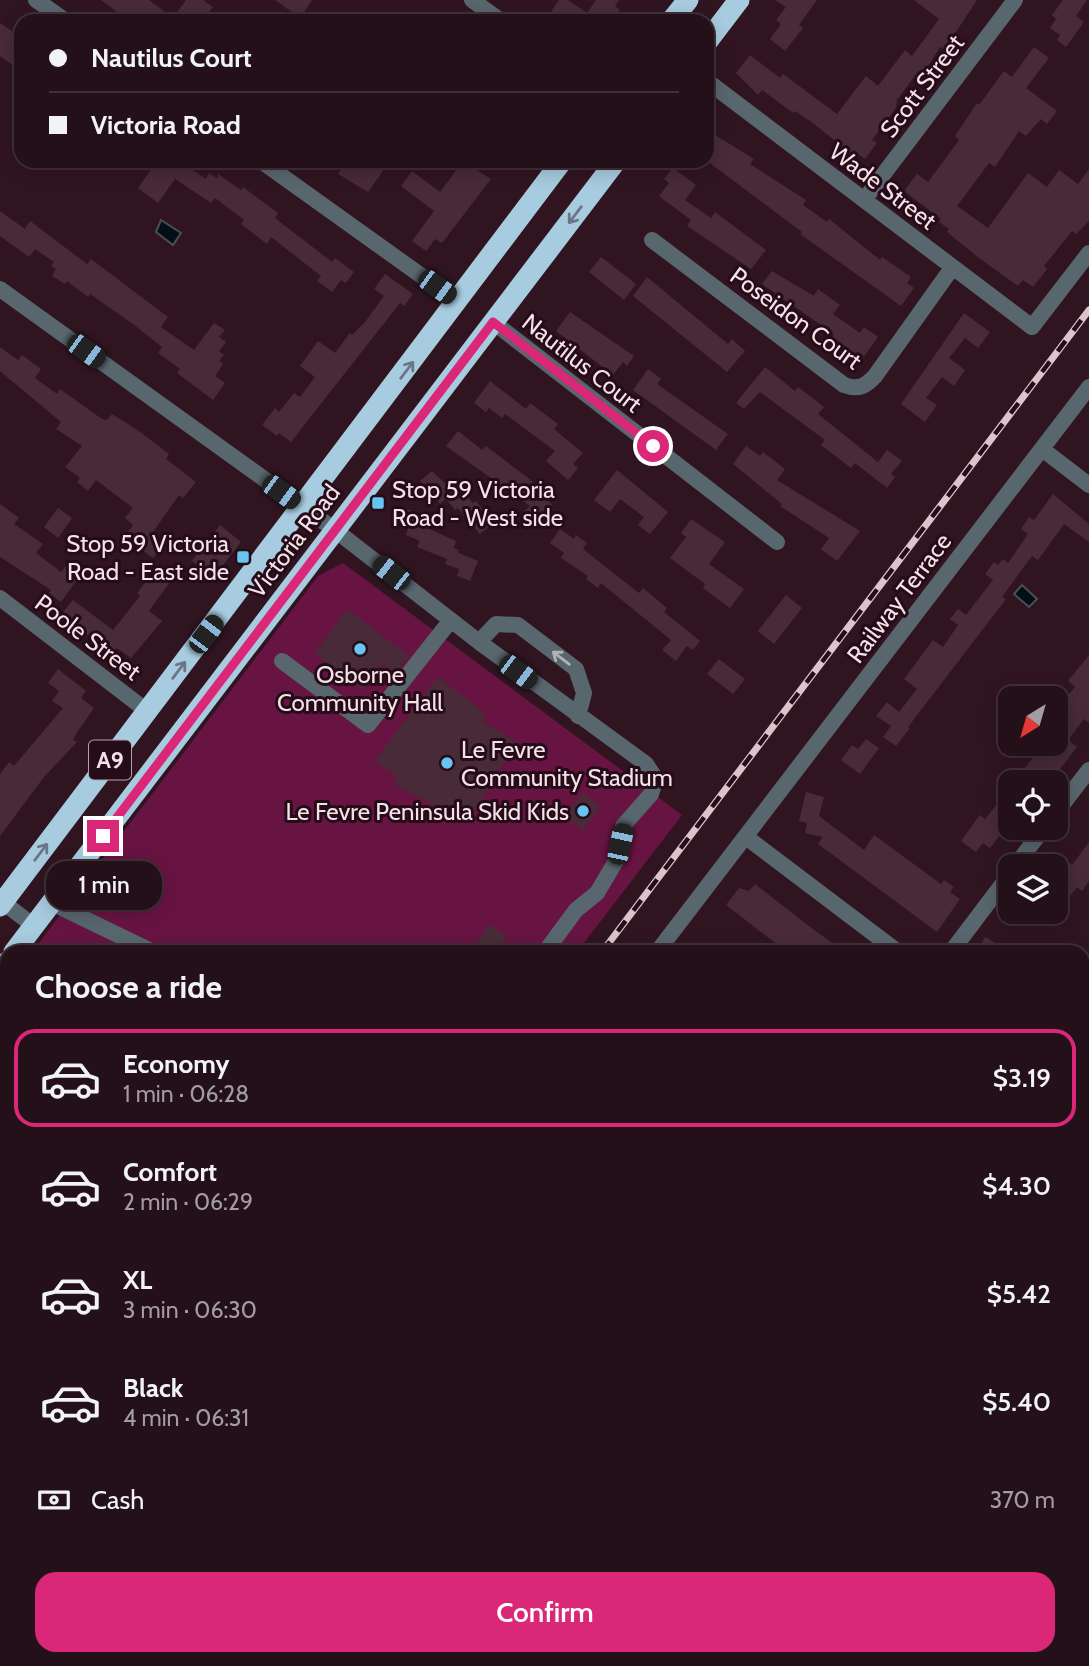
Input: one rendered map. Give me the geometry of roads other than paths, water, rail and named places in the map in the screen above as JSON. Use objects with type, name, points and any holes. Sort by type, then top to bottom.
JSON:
[{"type":"highway","points":[[677,14],[688,0]]},
{"type":"highway","points":[[714,33],[739,0]]},
{"type":"highway","name":"Victoria Road","points":[[1,903],[366,425],[557,168]]},
{"type":"highway","name":"Victoria Road","points":[[19,945],[611,168]]},
{"type":"highway","points":[[366,425],[396,449]]},
{"type":"street","points":[[37,0],[56,14]]},
{"type":"street","points":[[472,0],[491,14]]},
{"type":"street","name":"Scott Street","points":[[864,200],[1015,0]]},
{"type":"street","name":"Wade Street","points":[[714,86],[1032,327],[1089,253]]},
{"type":"street","points":[[271,168],[458,302]]},
{"type":"street","name":"Poseidon Court","points":[[652,240],[844,385],[856,389],[867,385],[876,376],[952,268]]},
{"type":"street","points":[[0,289],[335,530],[479,642],[646,764],[656,779],[651,794],[623,826],[616,861],[597,893],[576,910],[550,945]]},
{"type":"street","name":"Nautilus Court","points":[[493,322],[777,542]]},
{"type":"street","name":"Railway Terrace","points":[[662,945],[1089,387]]},
{"type":"street","points":[[1042,449],[1089,485]]},
{"type":"street","name":"Poole Street","points":[[0,598],[147,711]]},
{"type":"street","points":[[282,661],[368,725],[451,620]]},
{"type":"street","points":[[479,642],[496,624],[518,625],[576,669],[584,693],[578,716]]},
{"type":"street","points":[[1068,797],[1089,770]]},
{"type":"street","points":[[746,837],[889,945]]},
{"type":"street","points":[[956,945],[998,890]]},
{"type":"street","points":[[1,903],[34,926]]},
{"type":"street","points":[[52,903],[137,945]]},
{"type":"railway","points":[[607,945],[1089,310]]},
{"type":"place","name":"Stop 59 Victoria Road - West side","points":[[378,503]]},
{"type":"place","name":"Stop 59 Victoria Road - East side","points":[[243,557]]},
{"type":"place","name":"Osborne Community Hall","points":[[360,649]]},
{"type":"place","name":"Le Fevre Community Stadium","points":[[447,763]]},
{"type":"place","name":"Le Fevre Peninsula Skid Kids","points":[[583,811]]}]
